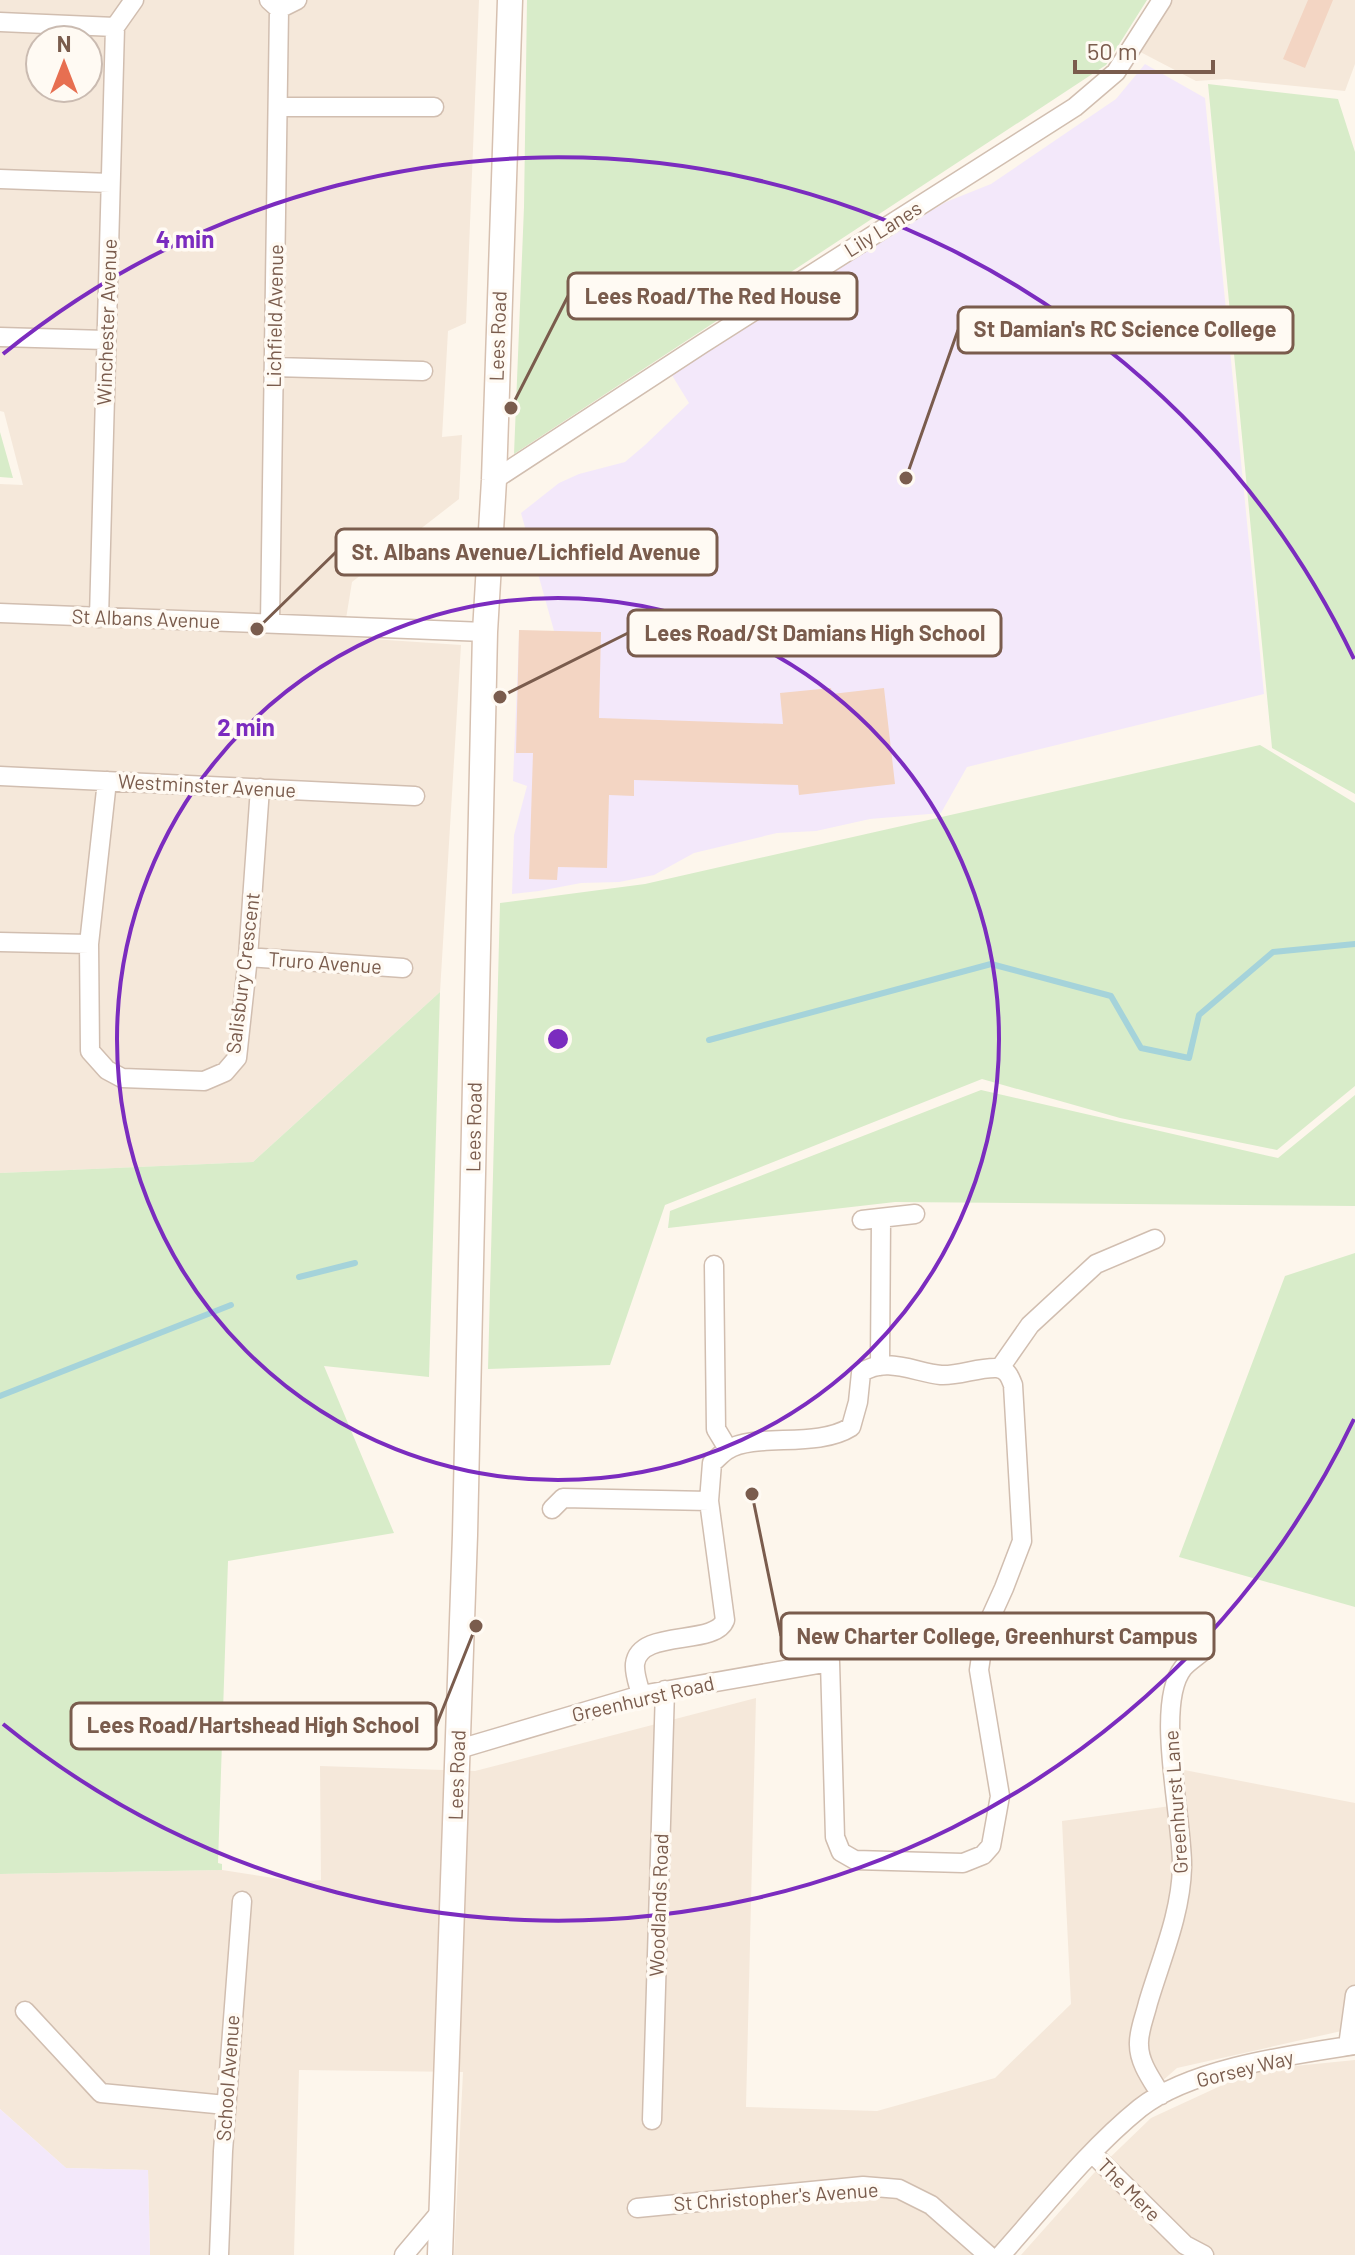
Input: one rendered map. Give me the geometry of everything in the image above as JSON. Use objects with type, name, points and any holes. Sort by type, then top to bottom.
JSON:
[{"type":"main road","name":"Lees Road","points":[[440,2255],[459,1749],[485,632],[494,480],[510,0]]},
{"type":"street","points":[[0,22],[115,27],[134,0]]},
{"type":"street","points":[[274,5],[297,0]]},
{"type":"street","name":"Lily Lanes","points":[[494,480],[1075,107],[1116,72],[1162,0]]},
{"type":"street","name":"Lichfield Avenue","points":[[270,623],[278,107],[274,5]]},
{"type":"street","name":"Winchester Avenue","points":[[99,618],[115,27]]},
{"type":"street","points":[[278,107],[434,107]]},
{"type":"street","points":[[0,179],[110,183]]},
{"type":"street","points":[[0,337],[106,340]]},
{"type":"street","points":[[274,367],[423,371]]},
{"type":"street","name":"St Albans Avenue","points":[[0,613],[485,632]]},
{"type":"street","name":"Westminster Avenue","points":[[0,776],[415,796]]},
{"type":"street","name":"Salisbury Crescent","points":[[107,781],[89,944],[90,1051],[107,1070],[122,1078],[204,1081],[225,1072],[237,1058],[260,788]]},
{"type":"street","points":[[0,942],[89,944]]},
{"type":"street","name":"Truro Avenue","points":[[248,957],[403,968]]},
{"type":"street","points":[[880,1366],[872,1219],[915,1214]]},
{"type":"street","points":[[641,1695],[635,1668],[637,1656],[647,1647],[718,1630],[725,1620],[709,1501],[712,1463],[728,1449],[753,1443],[837,1436],[851,1427],[861,1373],[871,1366],[943,1375],[1000,1368],[1030,1325],[1096,1264],[1155,1239]]},
{"type":"street","points":[[714,1265],[716,1429],[728,1449]]},
{"type":"street","name":"Greenhurst Road","points":[[459,1749],[641,1695],[830,1662],[835,1837],[841,1852],[855,1860],[963,1863],[983,1855],[991,1846],[1000,1796],[979,1670],[985,1630],[1022,1541],[1013,1385],[1008,1373],[1000,1368]]},
{"type":"street","points":[[552,1509],[563,1498],[709,1501]]},
{"type":"street","name":"Greenhurst Lane","points":[[1161,2095],[1141,2058],[1139,2039],[1181,1889],[1182,1843],[1170,1746],[1174,1695],[1183,1668],[1202,1652]]},
{"type":"street","name":"Woodlands Road","points":[[652,2120],[665,1690]]},
{"type":"street","name":"School Avenue","points":[[219,2255],[226,2105],[242,1901]]},
{"type":"street","points":[[1352,2046],[1355,1995]]},
{"type":"street","points":[[25,2011],[101,2093],[226,2105]]},
{"type":"street","name":"Gorsey Way","points":[[1001,2255],[1092,2153],[1140,2108],[1161,2095],[1207,2074],[1352,2046]]},
{"type":"street","name":"The Mere","points":[[1092,2153],[1185,2245],[1204,2255]]},
{"type":"street","name":"St Christopher's Avenue","points":[[637,2208],[863,2186],[899,2189],[931,2205],[988,2255]]},
{"type":"street","points":[[404,2255],[442,2210]]},
{"type":"shaded area","points":[[0,0],[479,0],[466,323],[448,331],[442,437],[462,435],[459,499],[352,582],[343,637],[461,645],[440,992],[253,1162],[0,1173],[0,484],[23,485],[4,412],[0,411]]},
{"type":"shaded area","points":[[1153,0],[1355,0],[1355,64],[1345,91],[1226,79],[1196,81],[1125,44]]},
{"type":"shaded area","points":[[1145,64],[1205,98],[1264,694],[967,767],[941,813],[870,819],[816,831],[777,833],[694,853],[654,875],[512,894],[514,835],[527,786],[513,781],[519,637],[556,638],[521,513],[559,483],[579,474],[625,462],[645,445],[689,403],[670,372],[803,285],[946,202],[991,184],[1116,99]]},
{"type":"shaded area","points":[[756,1698],[746,2107],[877,2111],[995,2078],[1071,2004],[1062,1821],[1185,1804],[1179,1769],[1355,1803],[1355,2028],[1177,2068],[1104,2132],[993,2255],[454,2255],[463,2072],[299,2070],[294,2255],[150,2255],[148,2170],[66,2168],[0,2109],[0,1874],[222,1870],[299,1882],[321,1880],[320,1766],[475,1771]]},
{"type":"shaded area","points":[[1355,2060],[1355,2255],[1021,2255],[1094,2173],[1151,2118],[1255,2070]]},
{"type":"shaded area","points":[[0,2109],[66,2168],[148,2170],[150,2255],[0,2255]]},
{"type":"green space","points":[[527,0],[1147,0],[1106,65],[514,454],[524,207]]},
{"type":"green space","points":[[1208,84],[1338,99],[1355,152],[1355,794],[1272,748]]},
{"type":"green space","points":[[0,432],[13,478],[0,477]]},
{"type":"green space","points":[[1260,745],[1355,803],[1355,1086],[1277,1150],[1120,1118],[982,1079],[665,1205],[610,1365],[488,1369],[500,903],[645,884]]},
{"type":"green space","points":[[440,992],[429,1377],[324,1366],[394,1533],[228,1561],[218,1863],[222,1864],[222,1870],[0,1874],[0,1173],[253,1162]]},
{"type":"green space","points":[[981,1090],[1278,1158],[1355,1095],[1355,1206],[895,1202],[668,1228],[670,1211]]},
{"type":"green space","points":[[1355,1253],[1355,1607],[1179,1557],[1285,1276]]},
{"type":"building","points":[[1308,0],[1333,0],[1305,68],[1283,59]]},
{"type":"building","points":[[519,630],[601,632],[599,718],[783,724],[780,693],[831,688],[832,694],[884,688],[895,784],[799,795],[798,785],[634,780],[634,796],[609,795],[607,868],[558,867],[557,880],[529,879],[533,753],[516,753]]},
{"type":"waterway","points":[[709,1040],[991,964],[1111,996],[1141,1048],[1189,1058],[1199,1015],[1273,952],[1355,944]]},
{"type":"waterway","points":[[299,1277],[355,1263]]},
{"type":"waterway","points":[[0,1396],[231,1305]]},
{"type":"place","name":"Lees Road/The Red House","points":[[511,408]]},
{"type":"place","name":"St Damian's RC Science College","points":[[906,478]]},
{"type":"place","name":"St. Albans Avenue/Lichfield Avenue","points":[[257,629]]},
{"type":"place","name":"Lees Road/St Damians High School","points":[[500,697]]},
{"type":"place","name":"New Charter College, Greenhurst Campus","points":[[752,1494]]},
{"type":"place","name":"Lees Road/Hartshead High School","points":[[476,1626]]}]
